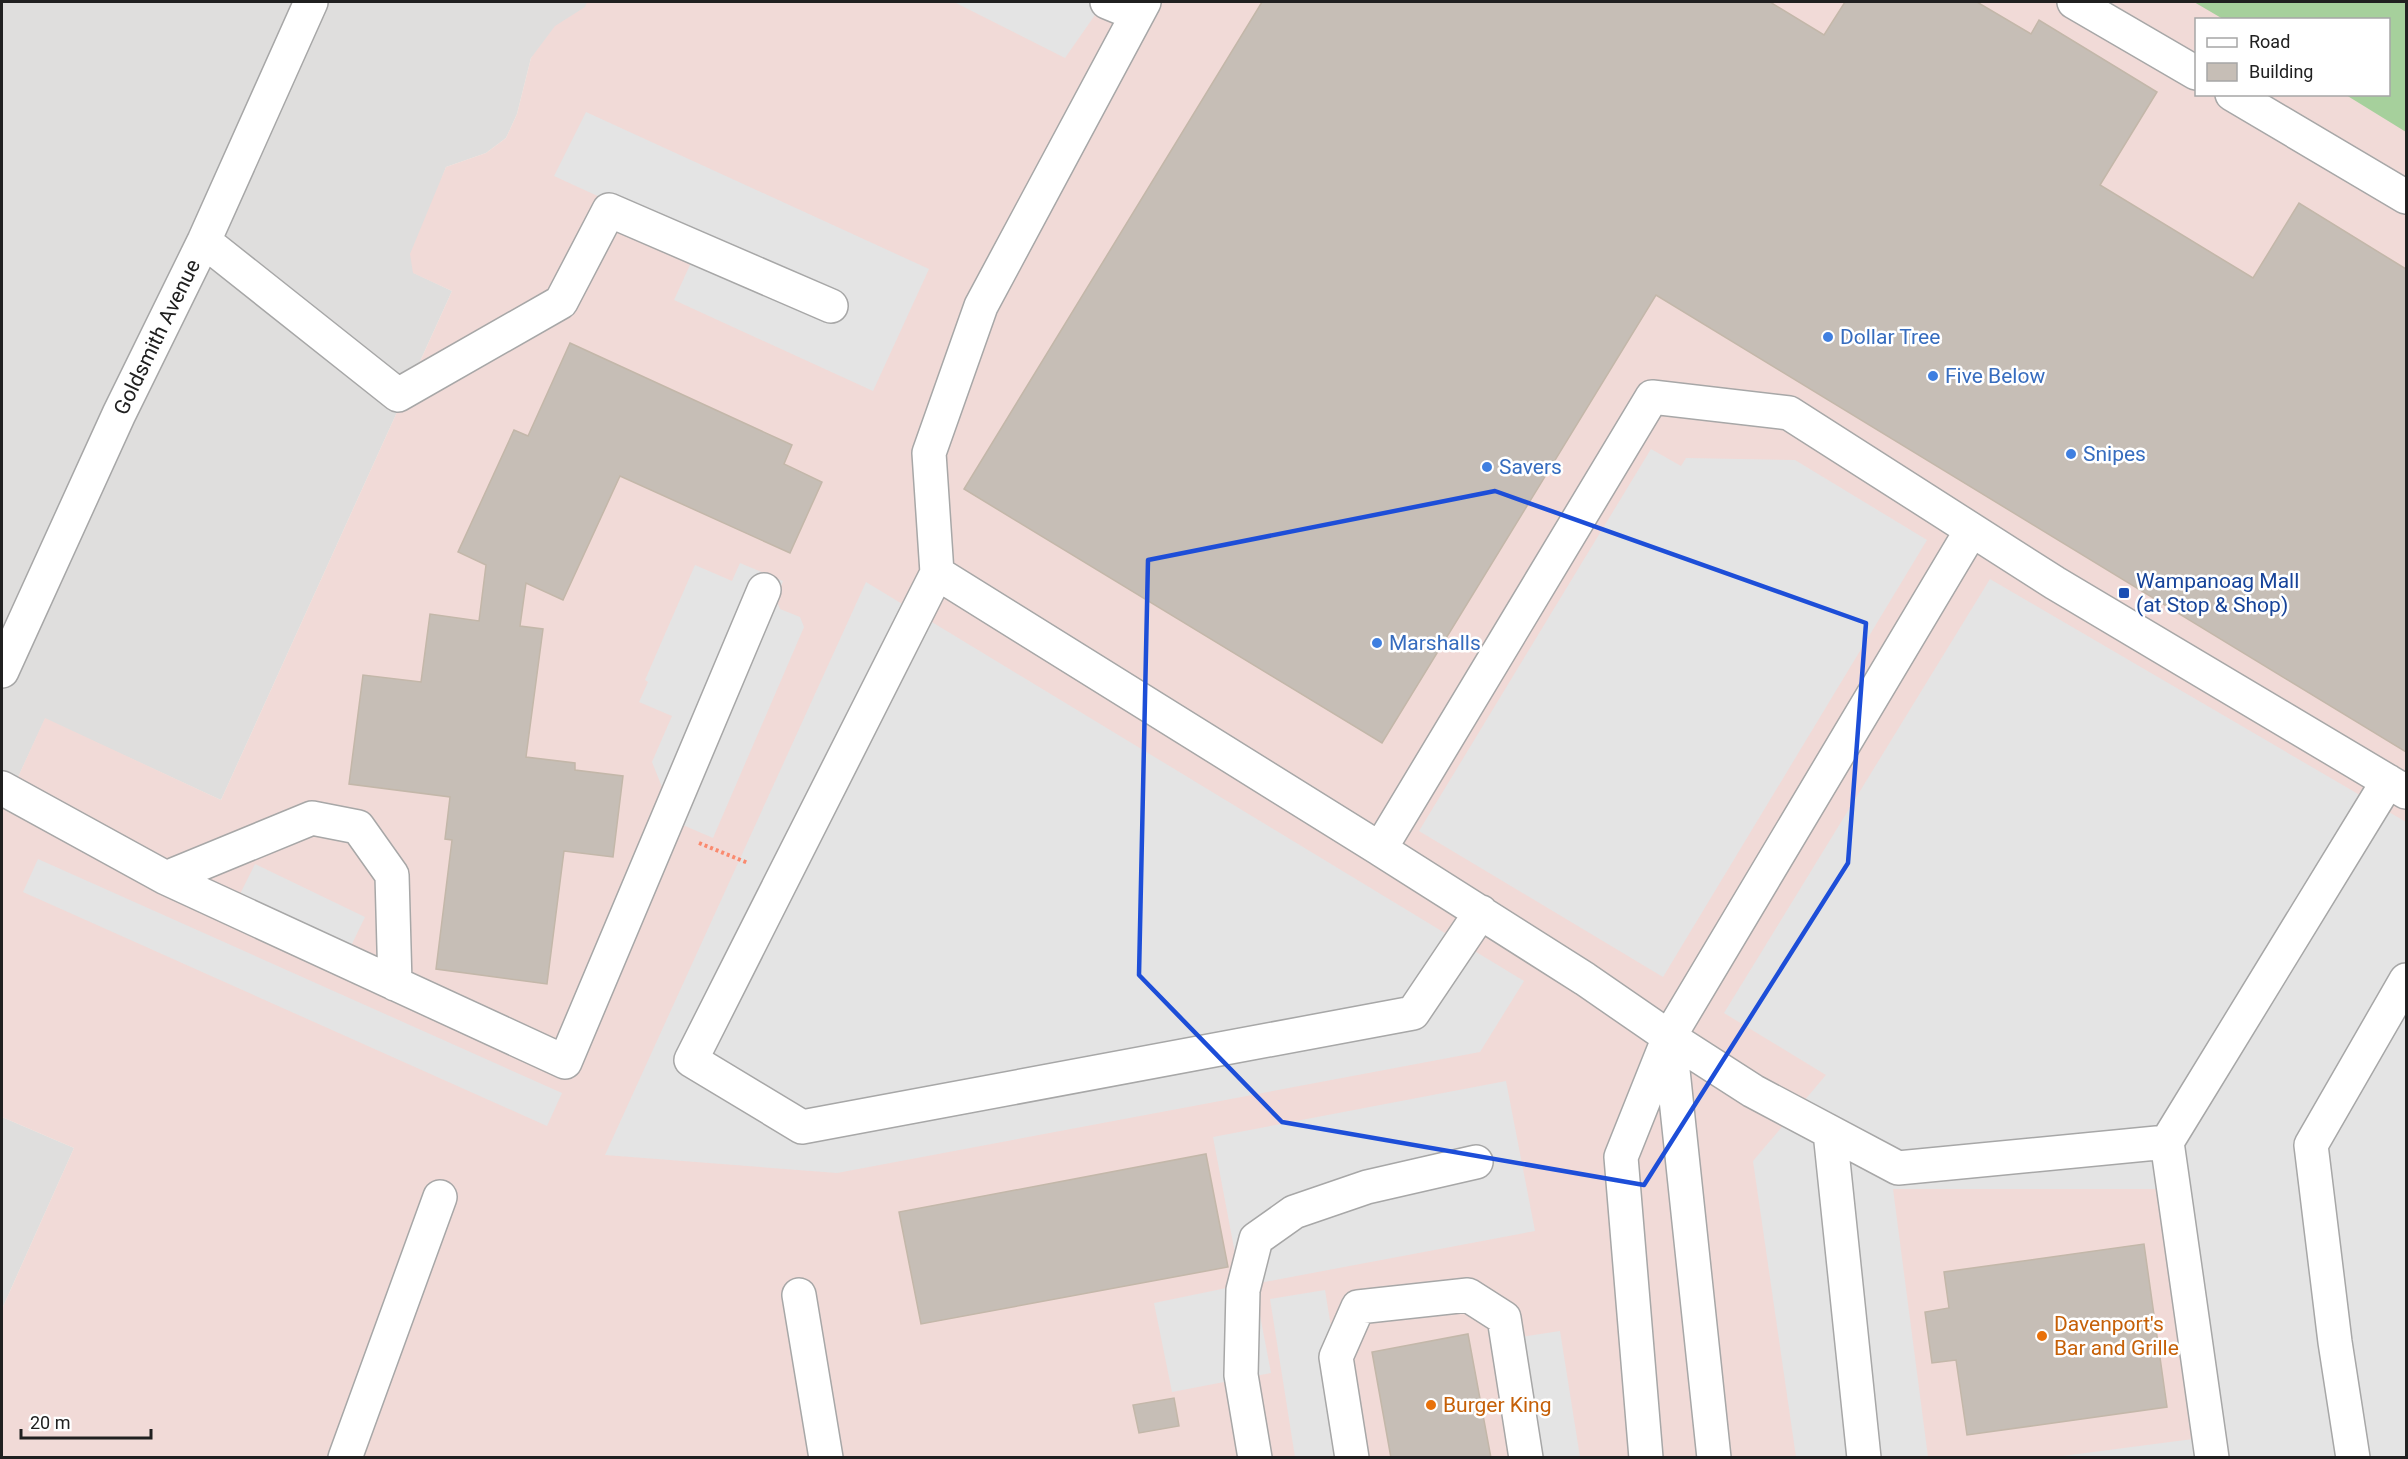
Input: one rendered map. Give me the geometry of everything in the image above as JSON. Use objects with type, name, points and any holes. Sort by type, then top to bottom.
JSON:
[{"type":"street","name":"Goldsmith Avenue","points":[[2,671],[119,414],[204,241],[311,2]]},
{"type":"street","points":[[2074,2],[2195,73]]},
{"type":"street","points":[[1129,6],[977,316],[929,453],[937,573],[691,1060],[802,1127],[1413,1013],[1481,912]]},
{"type":"street","points":[[2235,96],[2406,197]]},
{"type":"street","points":[[204,241],[398,395],[561,302],[609,210],[831,306]]},
{"type":"street","points":[[1380,849],[1652,397],[1789,413],[1971,531],[2397,787],[2167,1142],[2212,1458]]},
{"type":"street","points":[[1646,1458],[1621,1157],[1669,1037],[1971,531]]},
{"type":"street","points":[[937,573],[1481,912],[1753,1090],[1898,1168],[2167,1142]]},
{"type":"street","points":[[2,788],[166,879],[565,1062],[764,590]]},
{"type":"street","points":[[166,879],[312,818],[358,827],[392,875],[395,984]]},
{"type":"street","points":[[2353,1458],[2335,1342],[2311,1145],[2406,980]]},
{"type":"street","points":[[1669,1037],[1714,1458]]},
{"type":"street","points":[[1830,1132],[1864,1458]]},
{"type":"street","points":[[1255,1458],[1241,1376],[1243,1290],[1256,1239],[1293,1212],[1367,1186],[1476,1162]]},
{"type":"street","points":[[345,1458],[440,1197]]},
{"type":"street","points":[[799,1295],[826,1458]]},
{"type":"street","points":[[1352,1458],[1336,1358],[1358,1307],[1468,1295],[1504,1318],[1526,1458]]},
{"type":"path","points":[[663,827],[783,879]]},
{"type":"highlighted area","points":[[1495,491],[1866,623],[1848,863],[1644,1185],[1282,1122],[1139,975],[1148,560]]},
{"type":"shaded area","points":[[2,2],[593,2],[531,58],[517,114],[506,138],[486,153],[446,167],[433,202],[414,273],[452,291],[221,800],[45,719],[2,812]]},
{"type":"shaded area","points":[[587,2],[2261,2],[2290,18],[2195,18],[2195,96],[2390,96],[2390,93],[2406,85],[2406,1457],[2,1458],[2,1309],[74,1148],[2,1117],[2,812],[45,718],[221,800],[452,291],[413,273],[410,254],[446,167],[486,153],[506,138],[517,114],[531,58],[555,26],[585,7]]},
{"type":"shaded area","points":[[954,2],[1104,2],[1065,58]]},
{"type":"shaded area","points":[[586,112],[929,269],[873,391],[674,300],[700,243],[554,176]]},
{"type":"shaded area","points":[[1651,449],[1681,466],[1686,458],[1795,460],[1927,540],[1663,977],[1419,831]]},
{"type":"shaded area","points":[[740,563],[783,581],[776,599],[780,609],[800,617],[804,627],[713,838],[676,822],[652,762],[672,716],[639,702],[648,682],[645,680],[695,565],[732,581]]},
{"type":"shaded area","points":[[1990,579],[2406,822],[2406,1457],[2055,1457],[2193,1439],[2157,1189],[1893,1189],[1928,1457],[1796,1457],[1753,1161],[1826,1075],[1724,1013]]},
{"type":"shaded area","points":[[866,582],[1524,981],[1480,1052],[837,1173],[605,1155]]},
{"type":"shaded area","points":[[38,859],[562,1093],[547,1126],[23,892]]},
{"type":"shaded area","points":[[255,864],[365,917],[350,948],[240,894]]},
{"type":"shaded area","points":[[1506,1081],[1535,1231],[1254,1284],[1271,1373],[1172,1392],[1154,1303],[1241,1285],[1213,1137]]},
{"type":"shaded area","points":[[2,1117],[74,1148],[2,1309]]},
{"type":"shaded area","points":[[1325,1290],[1352,1457],[1295,1457],[1270,1299]]},
{"type":"shaded area","points":[[1560,1331],[1580,1457],[1525,1457],[1507,1339]]},
{"type":"green space","points":[[2194,2],[2406,2],[2406,132],[2348,96],[2390,96],[2390,18],[2221,18]]},
{"type":"building","points":[[1262,2],[1770,2],[1824,35],[1845,2],[1977,2],[2031,34],[2039,20],[2157,92],[2100,185],[2253,278],[2299,203],[2406,269],[2406,752],[1656,295],[1382,743],[964,489]]},
{"type":"building","points":[[570,343],[792,445],[784,464],[822,482],[790,553],[620,476],[563,600],[526,583],[520,626],[543,629],[526,757],[575,763],[575,770],[623,776],[613,857],[564,851],[547,984],[436,969],[452,840],[445,839],[450,797],[349,784],[363,675],[421,682],[430,614],[479,621],[486,565],[458,552],[514,430],[528,436]]},
{"type":"building","points":[[1206,1154],[1228,1267],[921,1324],[899,1212]]},
{"type":"building","name":"Davenport's Bar and Grille","points":[[2144,1244],[2167,1407],[1967,1435],[1956,1360],[1932,1363],[1925,1312],[1949,1308],[1944,1272]]},
{"type":"building","name":"Burger King","points":[[1468,1334],[1491,1458],[1391,1458],[1372,1352]]},
{"type":"building","points":[[1174,1398],[1179,1426],[1139,1433],[1133,1405]]},
{"type":"place","name":"Dollar Tree","points":[[1828,337]]},
{"type":"place","name":"Five Below","points":[[1933,376]]},
{"type":"place","name":"Snipes","points":[[2071,454]]},
{"type":"place","name":"Savers","points":[[1487,467]]},
{"type":"place","name":"Wampanoag Mall (at Stop & Shop)","points":[[2124,593]]},
{"type":"place","name":"Marshalls","points":[[1377,643]]},
{"type":"place","name":"Davenport's Bar and Grille","points":[[2042,1336]]},
{"type":"place","name":"Burger King","points":[[1431,1405]]}]
